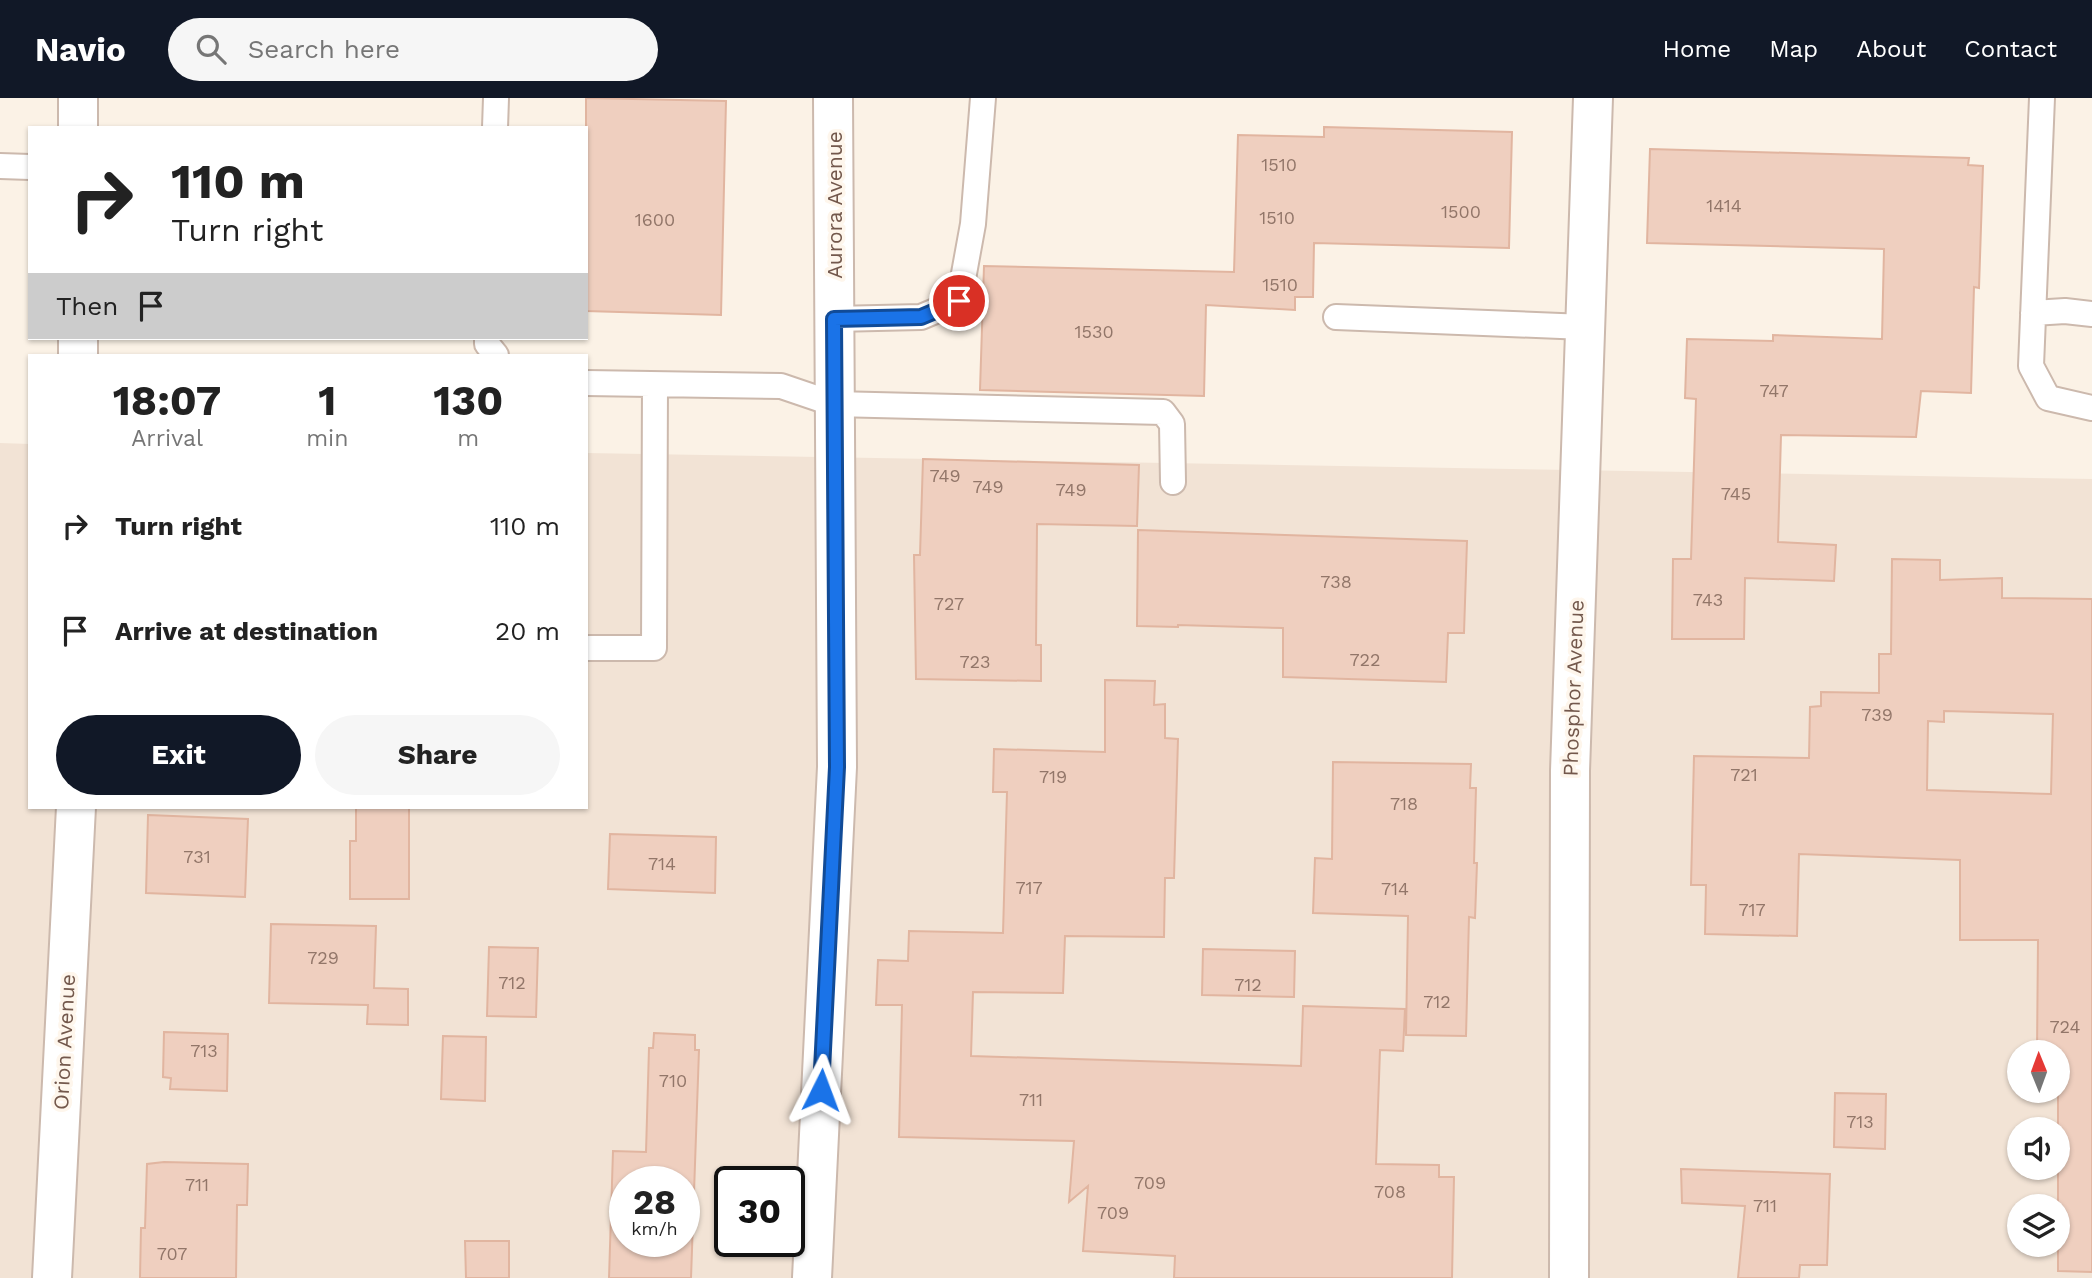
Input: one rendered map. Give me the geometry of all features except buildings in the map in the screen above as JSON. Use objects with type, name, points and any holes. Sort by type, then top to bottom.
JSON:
[{"type":"street","points":[[78,98],[78,126]]},
{"type":"street","name":"Aurora Avenue","points":[[812,1278],[837,767],[833,98]]},
{"type":"street","name":"Phosphor Avenue","points":[[1569,1278],[1570,771],[1593,98]]},
{"type":"street","name":"Orion Avenue","points":[[52,1278],[76,809]]},
{"type":"lane","points":[[495,126],[496,98]]},
{"type":"lane","points":[[834,319],[921,317],[959,301],[973,224],[983,98]]},
{"type":"lane","points":[[2042,98],[2031,366],[2048,398],[2092,408]]},
{"type":"lane","points":[[0,166],[28,167]]},
{"type":"lane","points":[[2033,313],[2065,311],[2092,314]]},
{"type":"lane","points":[[1336,317],[1585,327]]},
{"type":"lane","points":[[588,383],[780,386],[834,404],[1163,412],[1172,424],[1173,482]]},
{"type":"lane","points":[[588,648],[654,648],[655,385]]},
{"type":"shaded area","points":[[0,443],[28,444],[28,809],[588,809],[588,453],[2092,479],[2092,1278],[0,1278]]},
{"type":"route","points":[[821,1090],[837,767],[834,319],[921,317],[959,301]]}]
